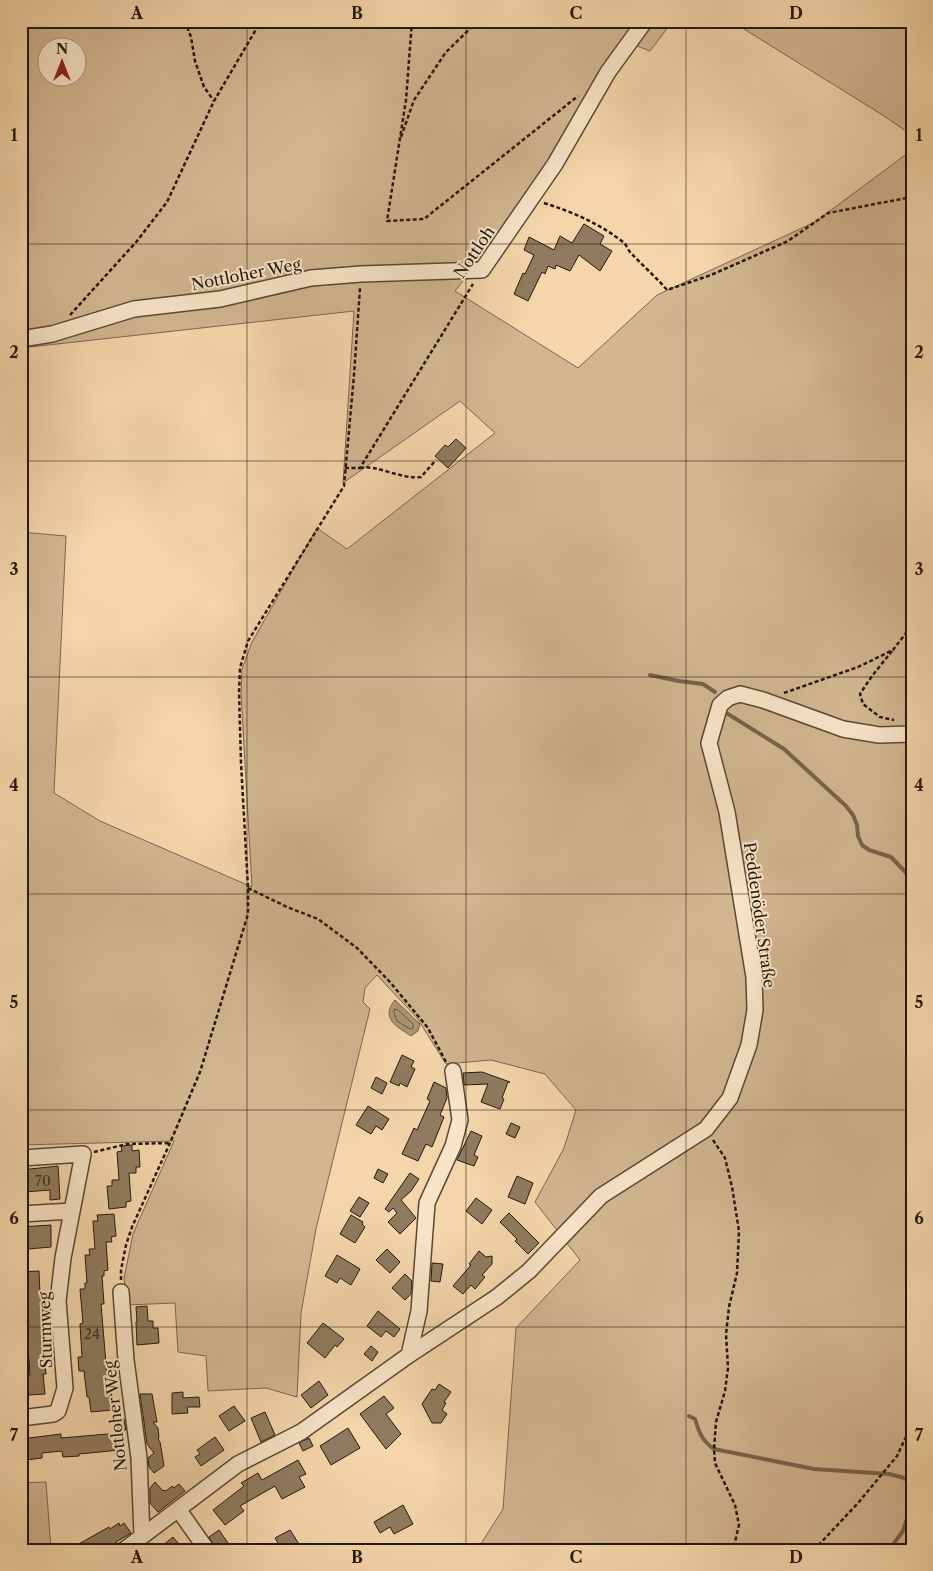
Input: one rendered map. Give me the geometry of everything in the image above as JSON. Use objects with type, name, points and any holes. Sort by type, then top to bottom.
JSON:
[{"type":"street","name":"Nottloh","points":[[482,270],[555,164],[608,72],[646,21]]},
{"type":"street","name":"Nottloher Weg","points":[[21,339],[52,334],[134,309],[220,299],[311,278],[361,274],[482,270]]},
{"type":"street","name":"Peddenöder Straße","points":[[124,1550],[238,1464],[301,1432],[409,1354],[497,1298],[529,1271],[601,1196],[706,1130],[730,1098],[750,1045],[756,1010],[754,977],[727,812],[709,743],[720,705],[728,698],[740,694],[763,700],[843,729],[879,735],[912,734]]},
{"type":"street","points":[[409,1354],[420,1311],[427,1203],[453,1146],[460,1120],[453,1071]]},
{"type":"street","points":[[21,1158],[83,1154]]},
{"type":"street","name":"Sturmweg","points":[[21,1418],[53,1414],[58,1410],[65,1388],[58,1301],[63,1258],[83,1154]]},
{"type":"street","points":[[21,1214],[72,1211]]},
{"type":"street","name":"Nottloher Weg","points":[[121,1292],[126,1360],[139,1458],[142,1536]]},
{"type":"street","points":[[178,1509],[207,1550]]},
{"type":"path","points":[[21,85],[24,21]]},
{"type":"path","points":[[185,21],[204,87],[214,101]]},
{"type":"path","points":[[52,334],[137,241],[167,202],[214,101],[261,21]]},
{"type":"path","points":[[412,21],[406,100],[386,221],[424,220],[579,96]]},
{"type":"path","points":[[399,144],[414,100],[446,52],[478,21]]},
{"type":"path","points":[[21,169],[28,199],[25,283],[21,302]]},
{"type":"path","points":[[531,199],[570,212],[610,232],[625,243],[630,253],[667,290],[711,275],[788,241],[828,213],[912,197]]},
{"type":"path","name":"Nottloh","points":[[360,468],[482,270]]},
{"type":"path","points":[[121,1292],[121,1270],[132,1226],[200,1072],[248,914],[241,762],[240,668],[248,641],[344,486],[361,274]]},
{"type":"path","points":[[345,468],[366,466],[415,478],[420,477],[436,460]]},
{"type":"path","points":[[898,721],[880,717],[863,704],[860,694],[912,625]]},
{"type":"path","points":[[763,700],[858,667],[893,650]]},
{"type":"path","points":[[248,888],[287,907],[318,919],[357,948],[390,982],[428,1028],[453,1071]]},
{"type":"path","points":[[706,1130],[725,1158],[739,1231],[737,1273],[729,1308],[726,1334],[728,1368],[725,1391],[716,1422],[714,1449],[715,1463],[735,1505],[739,1525],[732,1550]]},
{"type":"path","points":[[83,1154],[103,1151],[117,1145],[170,1143]]},
{"type":"path","points":[[814,1550],[858,1503],[897,1456],[912,1424]]},
{"type":"shaded area","points":[[21,21],[642,21],[532,192],[455,291],[578,368],[657,295],[815,222],[912,150],[912,1550],[477,1550],[503,1509],[516,1328],[580,1260],[535,1202],[564,1148],[576,1110],[545,1074],[491,1060],[446,1064],[417,1018],[377,975],[365,988],[363,1002],[370,1009],[316,1229],[301,1313],[297,1397],[266,1388],[208,1391],[206,1356],[178,1352],[175,1303],[127,1305],[124,1278],[133,1234],[174,1141],[21,1145],[21,532],[66,536],[54,793],[100,821],[252,887],[241,693],[242,669],[252,642],[317,528],[347,549],[495,433],[460,401],[343,483],[354,311],[21,348]]},
{"type":"shaded area","points":[[650,21],[673,21],[650,51],[632,44]]},
{"type":"shaded area","points":[[731,21],[912,21],[912,135],[881,114]]},
{"type":"shaded area","points":[[46,1482],[51,1550],[21,1550],[21,1483]]},
{"type":"water","points":[[395,1000],[420,1024],[418,1031],[411,1036],[395,1025],[390,1017],[389,1012]]},
{"type":"building","points":[[584,224],[604,236],[600,244],[612,251],[600,271],[579,255],[570,271],[556,265],[555,269],[548,266],[545,274],[542,272],[528,301],[514,294],[523,273],[525,274],[534,255],[524,250],[529,237],[554,250],[560,236],[572,243]]},
{"type":"building","points":[[456,439],[466,448],[448,468],[435,456],[445,445],[448,447]]},
{"type":"building","points":[[402,1055],[414,1061],[411,1067],[415,1069],[407,1087],[400,1083],[399,1086],[390,1082]]},
{"type":"building","points":[[482,1072],[510,1082],[508,1082],[502,1098],[504,1099],[500,1109],[481,1102],[488,1084],[464,1085],[463,1073]]},
{"type":"building","points":[[376,1077],[387,1083],[382,1094],[371,1088]]},
{"type":"building","points":[[434,1082],[446,1088],[447,1098],[440,1115],[444,1117],[432,1147],[426,1144],[418,1161],[402,1154],[414,1128],[417,1130],[430,1101],[427,1099]]},
{"type":"building","points":[[368,1106],[389,1119],[382,1130],[376,1126],[371,1134],[356,1125]]},
{"type":"building","points":[[511,1123],[520,1127],[515,1138],[506,1134]]},
{"type":"building","points":[[471,1131],[482,1136],[474,1155],[478,1157],[474,1166],[457,1160]]},
{"type":"building","points":[[132,1145],[132,1151],[139,1150],[140,1167],[136,1167],[136,1173],[129,1173],[131,1201],[126,1202],[126,1207],[109,1209],[107,1186],[112,1186],[112,1180],[119,1180],[117,1152],[122,1151],[121,1146]]},
{"type":"building","points":[[58,1166],[60,1199],[50,1200],[50,1190],[25,1192],[25,1190],[21,1190],[21,1170]]},
{"type":"building","points":[[378,1169],[388,1174],[383,1183],[374,1178]]},
{"type":"building","points":[[410,1173],[419,1179],[411,1191],[401,1200],[416,1218],[400,1234],[388,1222],[397,1213],[393,1208],[389,1212],[385,1209]]},
{"type":"building","points":[[517,1176],[533,1183],[525,1204],[508,1197]]},
{"type":"building","points":[[359,1197],[369,1203],[360,1217],[350,1211]]},
{"type":"building","points":[[476,1198],[492,1210],[482,1224],[466,1211]]},
{"type":"building","points":[[509,1213],[539,1243],[528,1254],[515,1241],[517,1239],[500,1222]]},
{"type":"building","points":[[114,1214],[116,1236],[111,1237],[112,1242],[106,1242],[108,1270],[104,1271],[104,1276],[102,1276],[104,1304],[101,1304],[108,1388],[111,1388],[113,1410],[91,1412],[84,1371],[79,1371],[78,1357],[82,1357],[80,1324],[83,1323],[80,1289],[85,1289],[85,1283],[87,1283],[85,1255],[90,1255],[89,1249],[95,1249],[93,1221],[98,1221],[97,1215]]},
{"type":"building","points":[[351,1215],[363,1222],[362,1224],[365,1227],[355,1243],[340,1234]]},
{"type":"building","points":[[51,1225],[51,1247],[28,1249],[28,1246],[21,1247],[21,1227]]},
{"type":"building","points":[[387,1249],[400,1262],[390,1273],[376,1260]]},
{"type":"building","points":[[479,1251],[486,1257],[492,1256],[492,1264],[482,1275],[485,1277],[475,1289],[471,1285],[463,1294],[453,1286],[471,1265],[469,1264]]},
{"type":"building","points":[[337,1255],[360,1269],[351,1285],[340,1278],[337,1283],[325,1276]]},
{"type":"building","points":[[432,1263],[443,1264],[440,1282],[431,1281]]},
{"type":"building","points":[[39,1271],[47,1363],[45,1363],[46,1374],[43,1374],[45,1394],[29,1395],[28,1389],[23,1390],[22,1376],[30,1375],[21,1272]]},
{"type":"building","points":[[405,1274],[412,1281],[411,1294],[405,1300],[392,1288]]},
{"type":"building","points":[[147,1306],[148,1321],[153,1321],[153,1328],[158,1328],[159,1343],[137,1345],[136,1307]]},
{"type":"building","points":[[378,1311],[400,1329],[394,1337],[386,1331],[381,1337],[367,1326]]},
{"type":"building","points":[[323,1323],[344,1339],[337,1347],[335,1345],[325,1358],[307,1343]]},
{"type":"building","points":[[371,1346],[378,1352],[372,1361],[364,1354]]},
{"type":"building","points":[[319,1381],[328,1395],[311,1408],[301,1395]]},
{"type":"building","points":[[439,1384],[451,1392],[444,1402],[446,1403],[442,1410],[447,1414],[441,1423],[432,1423],[422,1404],[432,1389],[435,1390]]},
{"type":"building","points":[[183,1392],[183,1398],[199,1397],[200,1407],[187,1407],[188,1413],[172,1414],[172,1393]]},
{"type":"building","points":[[140,1394],[152,1394],[157,1422],[153,1422],[158,1428],[158,1439],[164,1466],[154,1473],[149,1467],[148,1458],[154,1453],[147,1444]]},
{"type":"building","points":[[384,1396],[394,1408],[386,1414],[401,1434],[386,1449],[360,1414]]},
{"type":"building","points":[[234,1406],[245,1421],[229,1431],[219,1416]]},
{"type":"building","points":[[265,1412],[275,1435],[261,1442],[251,1418]]},
{"type":"building","points":[[114,1419],[124,1419],[126,1430],[113,1429]]},
{"type":"building","points":[[348,1428],[360,1448],[331,1465],[320,1446]]},
{"type":"building","points":[[119,1433],[120,1450],[63,1457],[62,1451],[42,1453],[42,1458],[26,1460],[25,1456],[21,1456],[21,1439],[61,1434],[61,1438]]},
{"type":"building","points":[[215,1437],[224,1450],[201,1466],[195,1457],[200,1454],[197,1450]]},
{"type":"building","points":[[309,1438],[313,1446],[303,1451],[299,1443]]},
{"type":"building","points":[[298,1460],[306,1474],[299,1477],[305,1487],[282,1499],[275,1486],[240,1506],[244,1511],[225,1525],[213,1510],[244,1486],[241,1483],[258,1473],[262,1480]]},
{"type":"building","points":[[155,1482],[163,1491],[172,1486],[174,1488],[179,1484],[185,1491],[158,1512],[150,1503],[150,1488]]},
{"type":"building","points":[[403,1505],[413,1524],[394,1534],[390,1527],[380,1533],[374,1522]]},
{"type":"building","points":[[119,1523],[120,1526],[124,1523],[131,1533],[116,1542],[115,1550],[68,1550],[109,1527],[110,1529]]},
{"type":"building","points":[[219,1530],[228,1543],[219,1550],[216,1550],[209,1537]]},
{"type":"building","points":[[290,1530],[299,1544],[293,1550],[282,1550],[275,1538]]},
{"type":"building","points":[[173,1537],[184,1550],[157,1550]]},
{"type":"waterway","points":[[650,675],[703,684],[715,692]]},
{"type":"waterway","points":[[728,714],[784,749],[846,806],[853,815],[862,845],[869,850],[891,857],[912,879]]},
{"type":"waterway","points":[[689,1416],[695,1419],[702,1436],[714,1449],[814,1469],[889,1474],[912,1482]]},
{"type":"waterway","points":[[889,1550],[903,1531],[912,1503]]}]
